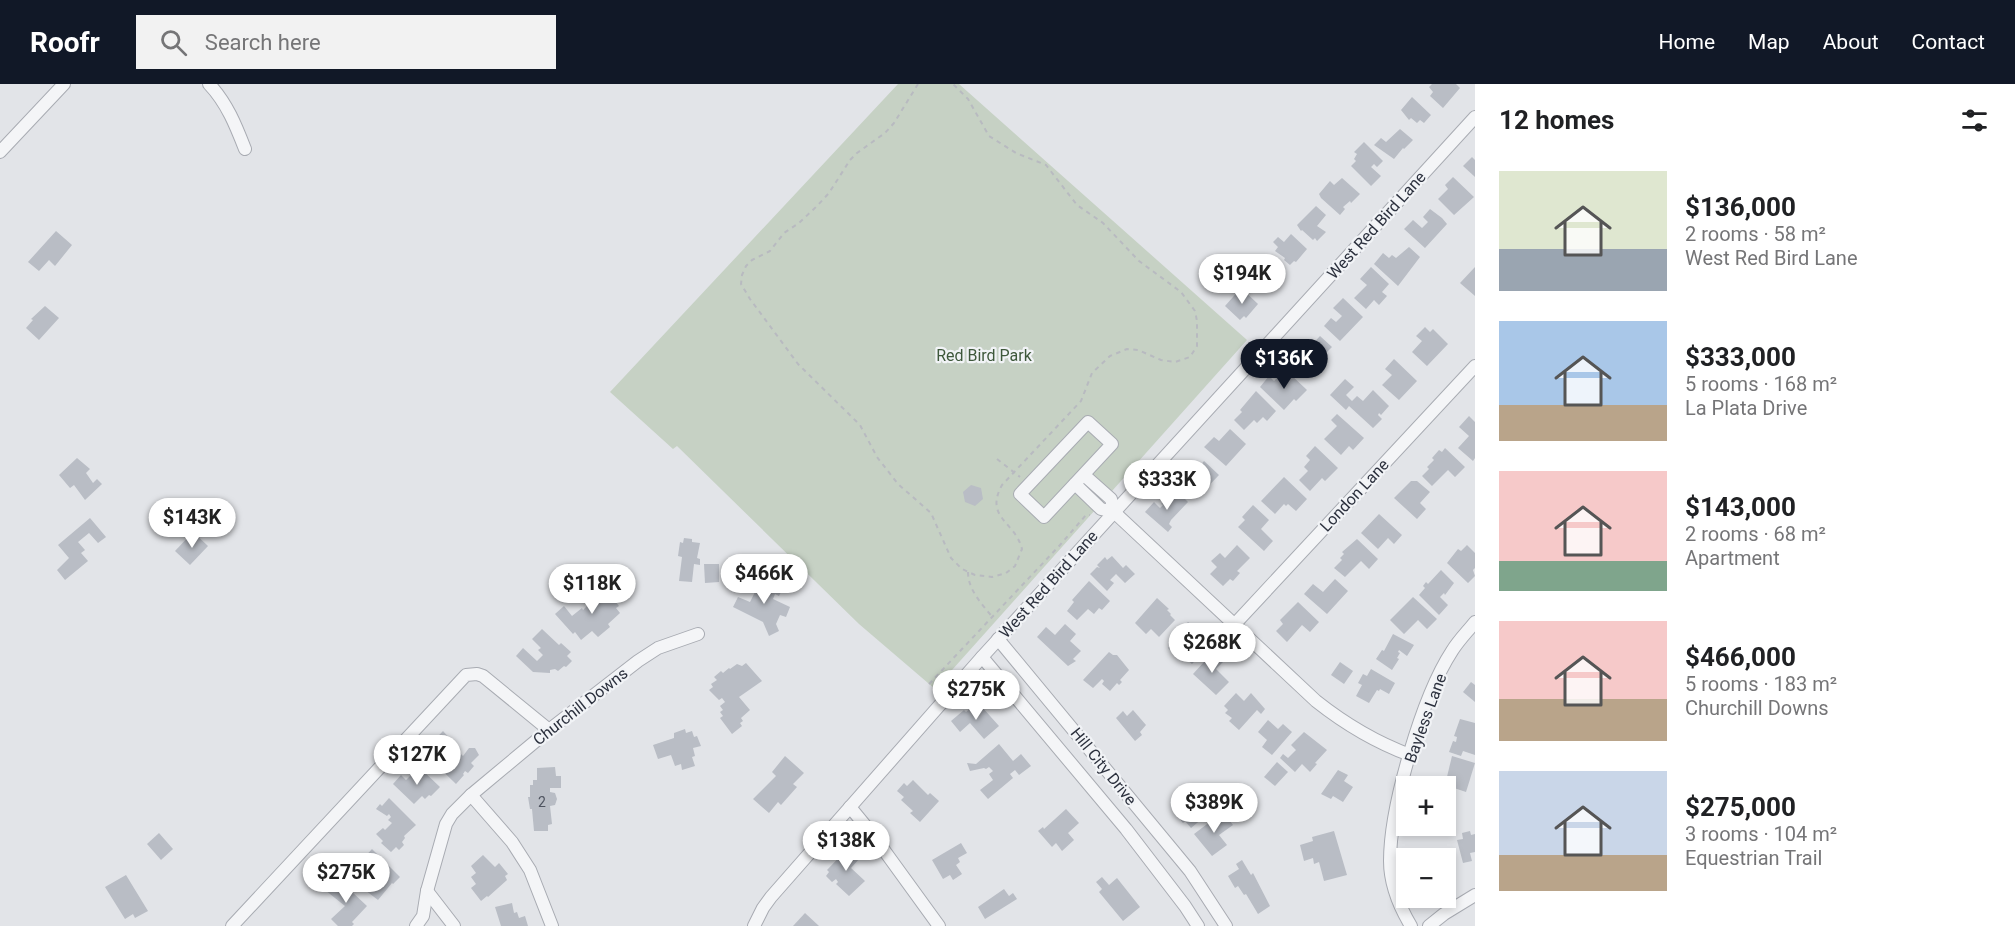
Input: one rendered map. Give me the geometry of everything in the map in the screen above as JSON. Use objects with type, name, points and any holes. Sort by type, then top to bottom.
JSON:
[{"type":"street","points":[[0,152],[63,84]]},
{"type":"street","points":[[210,84],[230,113],[244,149]]},
{"type":"street","name":"West Red Bird Lane","points":[[754,926],[771,897],[981,657],[1475,117]]},
{"type":"street","name":"London Lane","points":[[1234,625],[1475,366]]},
{"type":"street","points":[[1088,422],[1112,444],[1075,484],[1044,517],[1020,494],[1088,422]]},
{"type":"street","points":[[1084,475],[1111,499],[1113,512]]},
{"type":"street","points":[[1075,484],[1101,510],[1113,512],[1316,701],[1341,721],[1368,737],[1410,755]]},
{"type":"street","name":"Bayless Lane","points":[[1411,926],[1400,907],[1390,863],[1397,805],[1410,755],[1434,684],[1452,650],[1475,622]]},
{"type":"street","name":"Churchill Downs","points":[[416,926],[423,916],[427,891],[446,824],[452,814],[471,795],[549,730],[638,661],[658,648],[699,634]]},
{"type":"street","name":"Hill City Drive","points":[[998,639],[1190,871],[1226,926]]},
{"type":"street","name":"Hill City Drive","points":[[981,657],[1126,829],[1198,926]]},
{"type":"street","points":[[232,926],[466,675],[483,676],[549,730]]},
{"type":"street","points":[[471,795],[512,842],[530,870],[552,926]]},
{"type":"street","points":[[850,807],[939,926]]},
{"type":"street","points":[[1126,829],[1143,814]]},
{"type":"street","points":[[427,891],[454,926]]},
{"type":"street","points":[[1428,926],[1475,895]]},
{"type":"path","points":[[918,84],[894,123],[885,133],[857,153],[817,206],[784,233],[770,251],[752,260],[746,266],[741,275],[741,284],[750,300],[775,330],[798,364],[860,425],[877,457],[898,484],[931,513],[951,558],[968,572],[992,577],[1015,566],[1022,549],[1016,533],[1000,518],[997,509],[999,490],[1081,401],[1092,373],[1110,356],[1127,349],[1138,350],[1161,360],[1175,362],[1190,357],[1197,346],[1197,321],[1195,311],[1181,292],[1138,261],[1103,223],[1077,205],[1046,165],[1016,153],[989,136],[968,99],[953,84]]},
{"type":"path","points":[[997,459],[1014,472]]},
{"type":"path","points":[[929,684],[993,618],[1086,515],[1095,515]]},
{"type":"path","points":[[968,572],[968,578],[979,600],[993,618]]},
{"type":"green space","name":"Red Bird Park","points":[[898,84],[959,84],[1247,340],[935,689],[859,624],[677,446],[673,449],[610,392]]},
{"type":"building","points":[[1432,84],[1456,84],[1460,88],[1443,108],[1430,96],[1433,92],[1429,87]]},
{"type":"building","points":[[1412,97],[1431,115],[1424,123],[1420,120],[1417,123],[1411,118],[1409,120],[1401,110]]},
{"type":"building","points":[[1400,129],[1413,140],[1394,159],[1374,145],[1381,138],[1386,142]]},
{"type":"building","points":[[1364,142],[1383,161],[1377,167],[1374,164],[1371,167],[1381,176],[1371,186],[1351,166],[1356,161],[1354,159],[1357,154],[1354,152]]},
{"type":"building","points":[[1472,157],[1475,160],[1475,177],[1463,166]]},
{"type":"building","points":[[1453,177],[1474,197],[1454,215],[1438,199],[1448,189],[1445,185]]},
{"type":"building","points":[[1342,178],[1360,194],[1343,207],[1345,209],[1340,215],[1319,194],[1330,181],[1334,185]]},
{"type":"building","points":[[1316,206],[1326,215],[1317,226],[1326,232],[1317,241],[1301,231],[1297,225]]},
{"type":"building","points":[[1430,209],[1447,224],[1425,248],[1404,229],[1413,220],[1422,228],[1428,222],[1423,217]]},
{"type":"building","points":[[56,231],[72,245],[55,266],[49,260],[39,271],[28,262]]},
{"type":"building","points":[[1291,234],[1307,249],[1296,262],[1290,265],[1275,251],[1278,247],[1273,242],[1278,237],[1284,242]]},
{"type":"building","points":[[1409,247],[1420,257],[1398,286],[1374,264],[1383,253],[1389,258],[1392,255],[1396,258]]},
{"type":"building","points":[[1257,259],[1281,281],[1272,291],[1265,285],[1259,292],[1256,292],[1241,278]]},
{"type":"building","points":[[1371,267],[1389,284],[1382,292],[1387,296],[1379,305],[1374,300],[1366,309],[1354,298],[1367,285],[1360,279]]},
{"type":"building","points":[[1475,267],[1475,296],[1460,283]]},
{"type":"building","points":[[1241,288],[1258,304],[1246,318],[1244,316],[1240,320],[1225,306]]},
{"type":"building","points":[[1343,298],[1363,317],[1340,341],[1324,326],[1331,318],[1336,322],[1342,316],[1333,308]]},
{"type":"building","points":[[45,306],[59,318],[39,340],[26,328],[33,320],[31,319]]},
{"type":"building","points":[[1425,327],[1430,332],[1433,329],[1448,344],[1427,366],[1412,352],[1422,341],[1416,336]]},
{"type":"building","points":[[1320,336],[1332,347],[1324,355],[1328,359],[1320,368],[1316,364],[1308,373],[1289,355],[1301,342],[1308,349]]},
{"type":"building","points":[[1394,359],[1417,381],[1399,400],[1382,385],[1392,375],[1385,369]]},
{"type":"building","points":[[1290,374],[1307,390],[1284,410],[1260,387],[1269,376],[1274,381],[1277,378],[1282,382]]},
{"type":"building","points":[[1345,379],[1354,387],[1346,395],[1352,401],[1357,396],[1363,401],[1373,390],[1389,406],[1381,415],[1379,413],[1382,419],[1373,428],[1349,406],[1346,410],[1330,395]]},
{"type":"building","points":[[1256,391],[1276,411],[1267,421],[1263,417],[1257,423],[1254,420],[1244,430],[1234,420]]},
{"type":"building","points":[[1337,414],[1364,438],[1353,450],[1349,446],[1341,455],[1324,439],[1337,426],[1331,420]]},
{"type":"building","points":[[1469,416],[1475,422],[1475,458],[1473,461],[1458,448],[1469,436],[1459,427]]},
{"type":"building","points":[[1230,429],[1246,444],[1226,466],[1204,447],[1214,437],[1219,441]]},
{"type":"building","points":[[1315,446],[1338,468],[1325,481],[1322,478],[1310,491],[1299,480],[1308,471],[1304,467],[1310,460],[1306,456]]},
{"type":"building","points":[[1445,448],[1465,467],[1455,477],[1448,470],[1432,486],[1422,476],[1434,460],[1432,458],[1439,450],[1442,452]]},
{"type":"building","points":[[77,458],[90,469],[86,473],[93,483],[97,479],[102,484],[85,500],[74,485],[70,488],[59,475]]},
{"type":"building","points":[[1204,461],[1219,475],[1197,498],[1175,479],[1185,468],[1192,475]]},
{"type":"building","points":[[1284,477],[1307,499],[1296,511],[1288,504],[1286,506],[1284,504],[1275,514],[1261,501]]},
{"type":"building","points":[[1411,481],[1417,481],[1430,492],[1420,503],[1426,509],[1417,519],[1394,498]]},
{"type":"building","points":[[971,485],[981,488],[983,499],[975,506],[965,502],[963,492]]},
{"type":"building","points":[[1171,493],[1176,498],[1180,494],[1188,502],[1171,520],[1169,524],[1172,527],[1168,532],[1145,512],[1154,502],[1160,508]]},
{"type":"building","points":[[1253,505],[1269,520],[1261,529],[1273,541],[1264,551],[1238,527],[1245,520],[1242,517]]},
{"type":"building","points":[[1379,514],[1402,535],[1394,544],[1388,538],[1378,549],[1361,533]]},
{"type":"building","points":[[90,518],[106,537],[98,543],[89,533],[78,542],[85,550],[81,553],[88,561],[65,580],[57,570],[69,558],[58,545]]},
{"type":"building","points":[[193,532],[208,546],[190,565],[175,551]]},
{"type":"building","points":[[684,538],[700,543],[697,558],[700,559],[700,565],[694,564],[692,582],[679,581],[682,557],[678,556],[680,542],[683,543]]},
{"type":"building","points":[[1357,539],[1378,559],[1369,569],[1361,561],[1345,577],[1334,568],[1342,560],[1340,558],[1344,554],[1342,552]]},
{"type":"building","points":[[1237,545],[1250,558],[1237,571],[1240,573],[1233,581],[1230,579],[1223,586],[1210,574],[1217,567],[1211,561],[1220,553],[1225,558]]},
{"type":"building","points":[[1467,545],[1475,553],[1473,570],[1475,576],[1468,583],[1447,563],[1458,549],[1461,551]]},
{"type":"building","points":[[1112,556],[1123,568],[1126,565],[1135,574],[1125,583],[1116,574],[1110,580],[1114,583],[1107,591],[1090,574],[1097,567],[1100,568],[1097,565],[1105,557],[1107,560]]},
{"type":"building","points":[[704,564],[719,564],[719,582],[705,583]]},
{"type":"building","points":[[1441,570],[1454,583],[1445,595],[1444,593],[1440,597],[1448,605],[1439,615],[1419,595],[1425,588],[1423,586],[1426,582],[1428,584]]},
{"type":"building","points":[[759,575],[783,588],[779,596],[775,594],[773,599],[790,607],[786,617],[780,615],[776,624],[779,631],[769,636],[763,622],[733,607],[738,597],[750,602],[755,592],[752,590]]},
{"type":"building","points":[[1335,579],[1348,591],[1327,614],[1304,594],[1313,584],[1323,592]]},
{"type":"building","points":[[1089,581],[1110,601],[1102,610],[1099,608],[1094,614],[1088,609],[1077,620],[1067,611],[1074,602],[1072,600]]},
{"type":"building","points":[[602,584],[619,606],[616,608],[620,613],[608,624],[610,627],[598,637],[592,631],[581,640],[555,614],[564,606],[572,616],[582,608],[583,610],[593,600],[588,595]]},
{"type":"building","points":[[1413,597],[1437,619],[1427,629],[1418,620],[1404,634],[1390,620]]},
{"type":"building","points":[[1157,598],[1169,609],[1167,610],[1175,620],[1159,637],[1151,629],[1146,634],[1135,623]]},
{"type":"building","points":[[1298,602],[1319,622],[1310,632],[1302,625],[1287,642],[1276,631],[1283,624],[1280,620]]},
{"type":"building","points":[[1188,622],[1198,629],[1196,630],[1200,634],[1197,638],[1207,648],[1192,664],[1179,652],[1176,656],[1168,648],[1180,634],[1178,632]]},
{"type":"building","points":[[1065,624],[1076,634],[1070,641],[1081,651],[1073,659],[1076,661],[1068,666],[1037,637],[1046,627],[1055,635]]},
{"type":"building","points":[[542,629],[559,645],[561,643],[571,652],[567,656],[572,661],[558,671],[555,669],[550,670],[550,673],[533,672],[516,656],[523,648],[537,661],[543,655],[538,650],[541,648],[532,639]]},
{"type":"building","points":[[1393,634],[1414,645],[1407,656],[1399,650],[1397,658],[1399,659],[1392,670],[1376,659],[1382,650],[1384,651]]},
{"type":"building","points":[[1214,651],[1224,661],[1216,669],[1229,682],[1216,695],[1193,674]]},
{"type":"building","points":[[1109,652],[1117,655],[1129,670],[1120,680],[1122,682],[1119,685],[1117,683],[1110,691],[1102,684],[1104,681],[1102,679],[1093,688],[1083,680]]},
{"type":"building","points":[[1340,662],[1353,671],[1344,684],[1331,675]]},
{"type":"building","points":[[746,663],[762,681],[739,697],[750,710],[741,718],[742,726],[732,734],[720,718],[723,716],[720,712],[723,710],[720,706],[725,702],[722,698],[719,700],[709,690],[713,687],[711,684],[717,680],[714,677],[721,671],[723,673],[737,664],[742,666]]},
{"type":"building","points":[[1371,669],[1395,683],[1389,694],[1380,689],[1377,690],[1369,703],[1356,696],[1362,685],[1358,683],[1363,674],[1367,676]]},
{"type":"building","points":[[1471,682],[1475,685],[1475,702],[1463,692]]},
{"type":"building","points":[[1236,693],[1244,701],[1251,693],[1265,709],[1261,714],[1257,710],[1239,730],[1229,721],[1232,718],[1225,713],[1228,710],[1224,706]]},
{"type":"building","points":[[973,706],[977,711],[982,707],[999,726],[984,739],[970,723],[960,732],[951,721]]},
{"type":"building","points":[[1133,710],[1146,725],[1140,732],[1142,735],[1135,741],[1116,718],[1123,711],[1127,716]]},
{"type":"building","points":[[1460,719],[1475,723],[1475,755],[1463,751],[1461,756],[1449,752],[1453,741],[1456,742],[1457,737],[1454,736]]},
{"type":"building","points":[[1268,720],[1278,729],[1283,724],[1292,732],[1272,755],[1262,747],[1267,740],[1258,732]]},
{"type":"building","points":[[685,729],[686,733],[692,731],[694,737],[697,736],[701,746],[693,748],[695,756],[692,757],[695,766],[682,770],[681,764],[675,766],[671,755],[658,759],[653,745],[674,738],[674,733]]},
{"type":"building","points":[[443,731],[452,741],[450,743],[463,756],[469,748],[475,748],[479,755],[471,763],[474,766],[468,773],[465,771],[456,784],[423,752]]},
{"type":"building","points":[[1304,732],[1327,750],[1310,772],[1302,764],[1295,772],[1280,758],[1283,754],[1288,758],[1296,750],[1291,745]]},
{"type":"building","points":[[999,744],[1013,761],[1021,754],[1031,766],[1019,775],[1015,770],[1010,774],[1013,778],[988,799],[980,790],[993,780],[989,774],[993,771],[989,767],[970,771],[967,763],[976,764]]},
{"type":"building","points":[[785,756],[804,773],[793,784],[797,787],[781,805],[778,802],[769,813],[753,799],[776,776],[772,772]]},
{"type":"building","points":[[1452,756],[1475,763],[1466,792],[1456,789],[1456,776],[1447,776]]},
{"type":"building","points":[[1277,762],[1288,772],[1275,786],[1264,777]]},
{"type":"building","points":[[555,767],[556,776],[561,776],[561,788],[550,788],[550,792],[555,793],[557,799],[555,805],[550,806],[552,824],[548,825],[548,831],[534,831],[532,809],[530,809],[528,797],[530,797],[530,785],[533,785],[533,780],[537,780],[537,768]]},
{"type":"building","points":[[421,769],[440,787],[431,796],[425,799],[422,796],[414,804],[393,784],[401,775],[406,780],[416,770],[418,772]]},
{"type":"building","points":[[1338,770],[1348,775],[1344,781],[1353,787],[1343,802],[1333,796],[1331,799],[1321,794]]},
{"type":"building","points":[[913,780],[928,795],[930,793],[939,801],[920,822],[910,813],[913,811],[901,800],[904,797],[897,791],[904,783],[907,786]]},
{"type":"building","points":[[1197,783],[1206,793],[1198,799],[1203,804],[1213,796],[1218,803],[1191,828],[1185,821],[1183,823],[1172,809],[1171,804]]},
{"type":"building","points":[[389,798],[416,825],[404,836],[402,842],[404,845],[399,850],[396,847],[391,852],[381,843],[383,841],[376,834],[383,828],[385,830],[392,823],[388,820],[391,817],[389,814],[387,816],[376,809]]},
{"type":"building","points":[[1066,809],[1079,823],[1068,833],[1074,840],[1062,851],[1056,843],[1052,847],[1038,831],[1043,827],[1044,829]]},
{"type":"building","points":[[1223,812],[1233,825],[1219,835],[1227,845],[1212,856],[1194,834]]},
{"type":"building","points":[[1334,831],[1347,875],[1324,881],[1319,862],[1314,864],[1313,858],[1304,861],[1300,845],[1313,841],[1312,837]]},
{"type":"building","points":[[1470,831],[1471,835],[1475,834],[1475,852],[1470,853],[1472,861],[1463,863],[1457,840],[1463,839],[1462,833]]},
{"type":"building","points":[[159,833],[173,849],[161,860],[147,844]]},
{"type":"building","points":[[961,843],[967,853],[958,858],[960,862],[956,865],[962,874],[953,880],[950,875],[943,879],[932,860]]},
{"type":"building","points":[[849,847],[860,858],[851,868],[865,881],[849,896],[836,884],[838,882],[836,879],[832,882],[826,876],[829,872],[827,870]]},
{"type":"building","points":[[372,849],[400,877],[378,900],[357,884],[370,870],[368,869],[370,867],[362,860]]},
{"type":"building","points":[[483,855],[495,867],[499,863],[508,874],[505,876],[507,880],[481,901],[471,888],[476,884],[471,877],[476,873],[471,866]]},
{"type":"building","points":[[1242,860],[1251,875],[1253,873],[1270,906],[1258,914],[1246,894],[1244,895],[1238,886],[1235,888],[1228,876],[1239,869],[1236,864]]},
{"type":"building","points":[[126,875],[148,911],[135,918],[133,914],[125,919],[105,887]]},
{"type":"building","points":[[1102,877],[1109,885],[1117,878],[1140,907],[1123,921],[1099,892],[1102,889],[1096,882]]},
{"type":"building","points":[[337,878],[367,906],[352,922],[354,924],[352,926],[338,926],[331,919],[345,906],[325,890]]},
{"type":"building","points":[[1004,889],[1009,896],[1013,893],[1017,899],[985,919],[978,907]]},
{"type":"building","points":[[512,903],[514,913],[517,912],[519,918],[525,916],[528,926],[501,926],[495,907]]},
{"type":"building","points":[[805,913],[819,926],[793,926]]}]
